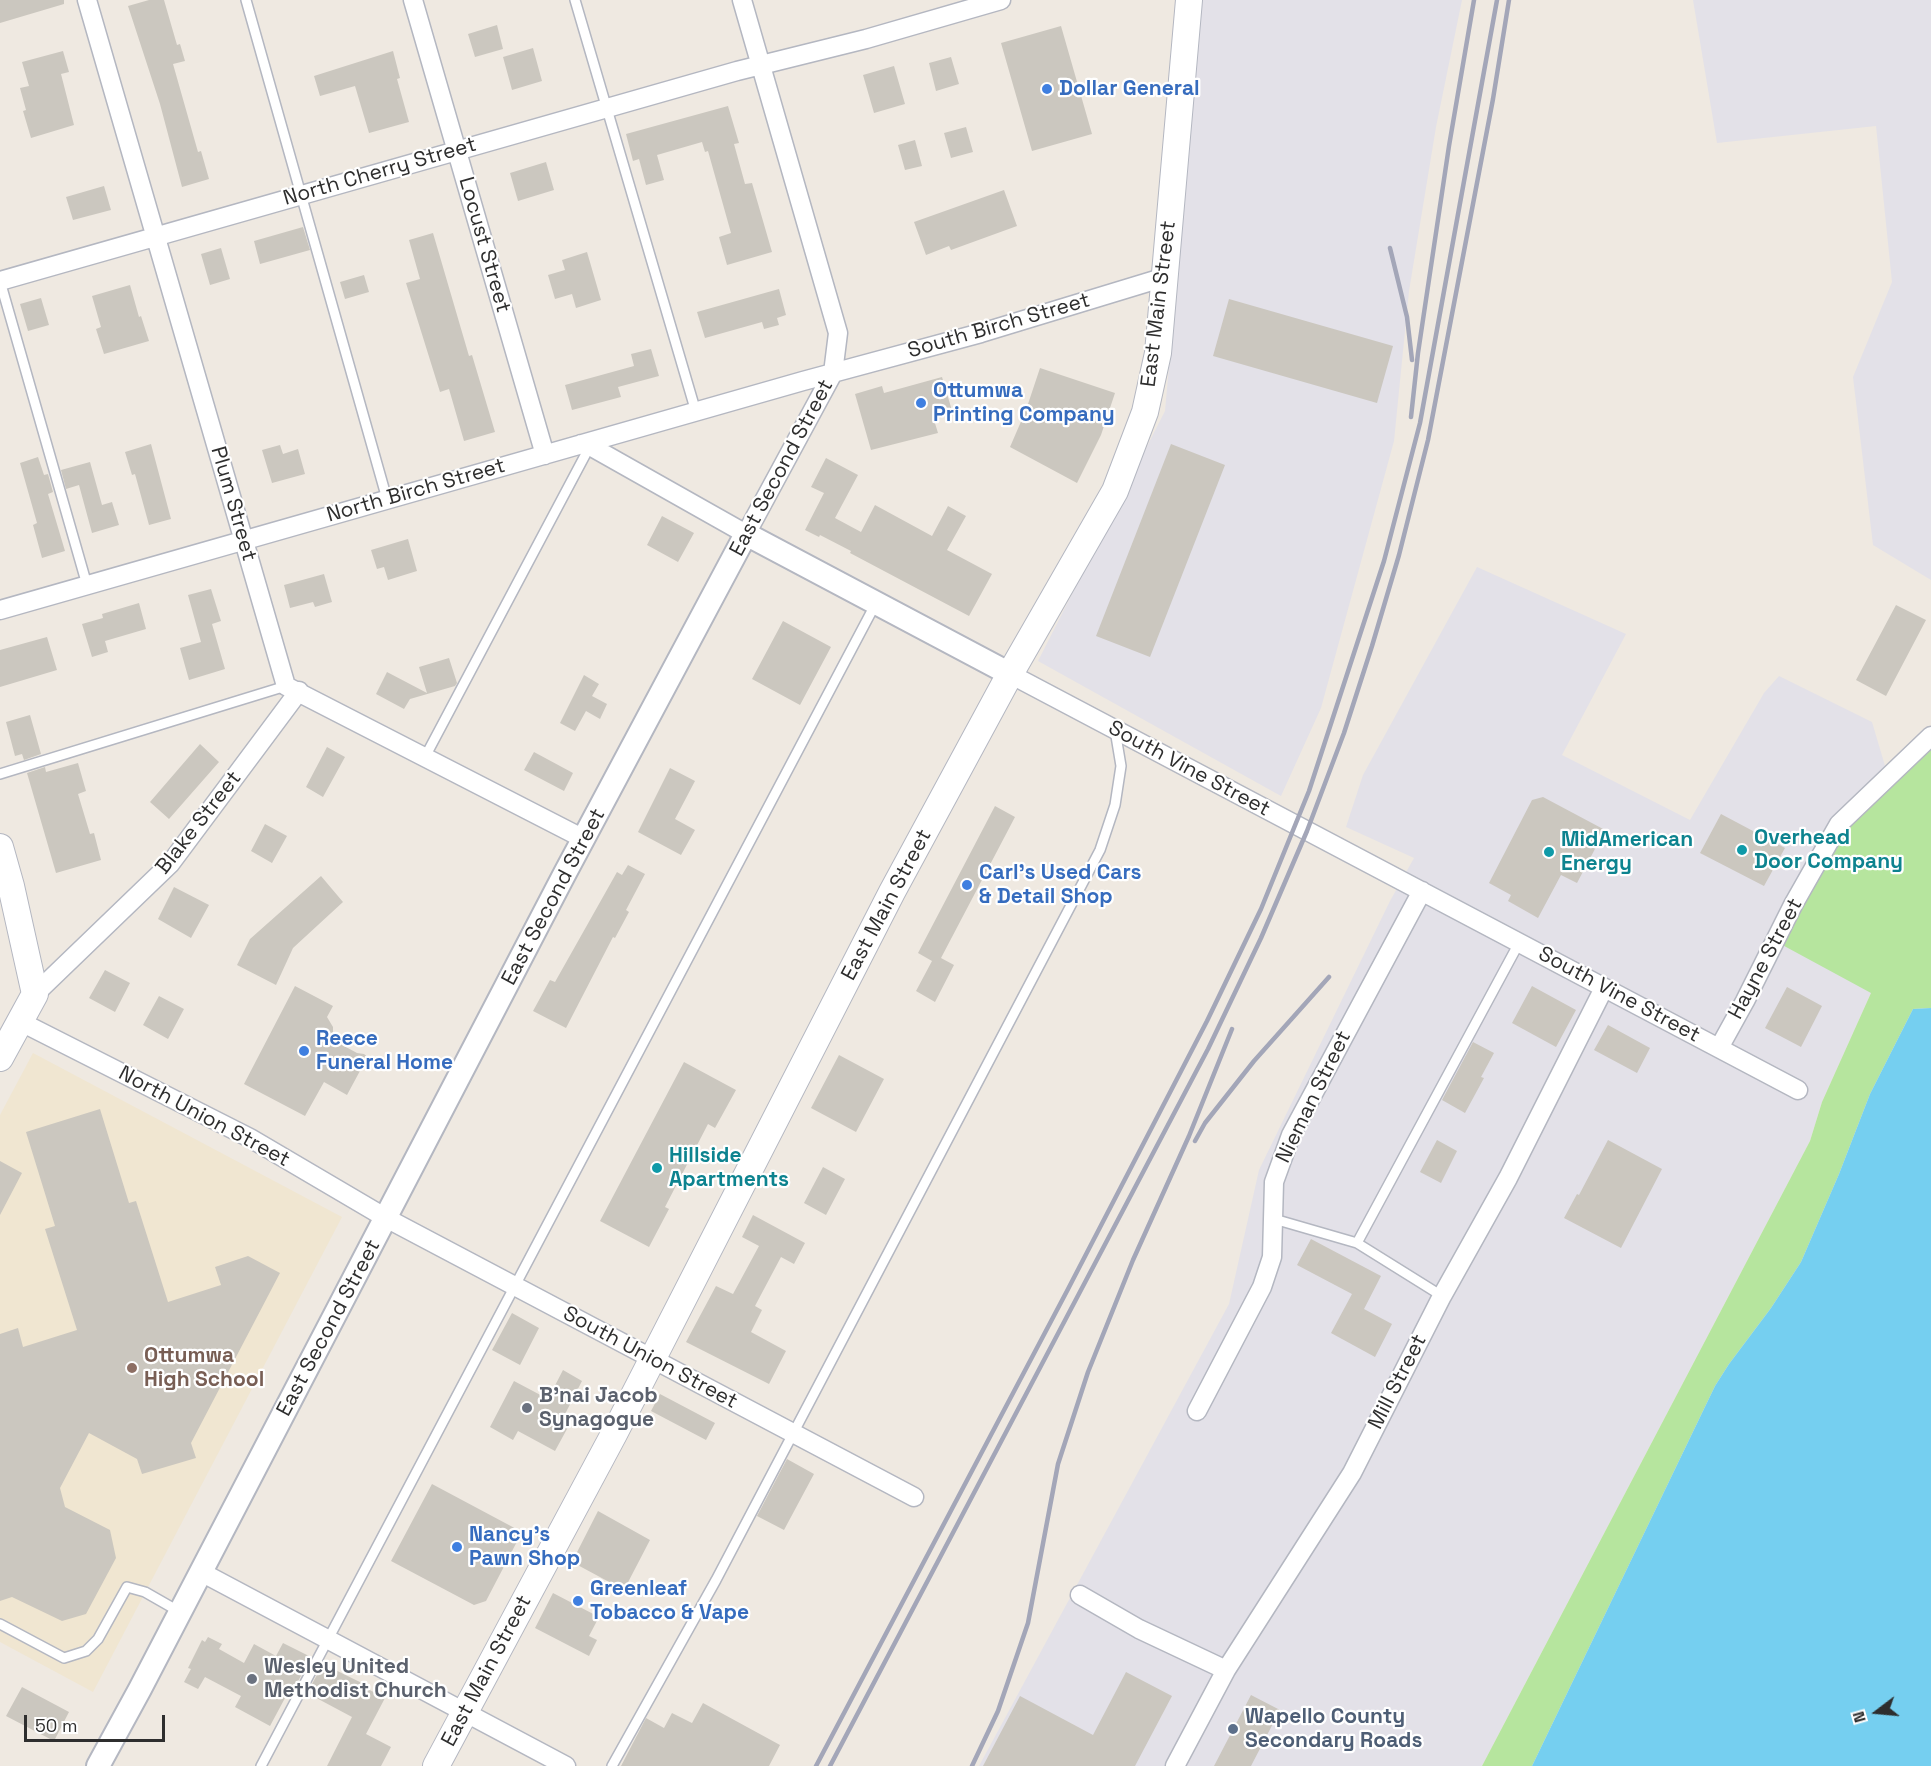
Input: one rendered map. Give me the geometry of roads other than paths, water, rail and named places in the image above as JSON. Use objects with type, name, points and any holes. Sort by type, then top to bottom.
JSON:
[{"type":"main road","name":"East Main Street","points":[[436,1766],[653,1359],[892,892],[1010,674],[1115,491],[1145,412],[1158,353],[1189,0]]},
{"type":"main road","points":[[0,847],[35,994],[0,1058]]},
{"type":"street","name":"Plum Street","points":[[87,0],[243,541],[293,688]]},
{"type":"street","name":"Locust Street","points":[[413,0],[544,455]]},
{"type":"street","name":"East Second Street","points":[[98,1766],[584,839],[833,373],[838,333],[742,0]]},
{"type":"street","name":"North Cherry Street","points":[[0,281],[760,64],[866,39],[1001,0]]},
{"type":"street","name":"South Birch Street","points":[[833,373],[981,333],[1166,277]]},
{"type":"street","name":"North Birch Street","points":[[0,610],[833,373]]},
{"type":"street","name":"South Vine Street","points":[[585,445],[746,534],[1798,1090]]},
{"type":"street","points":[[293,688],[584,839]]},
{"type":"street","name":"Blake Street","points":[[35,994],[170,864],[293,688]]},
{"type":"street","name":"Hayne Street","points":[[1719,1048],[1839,824],[1931,736]]},
{"type":"street","name":"Nieman Street","points":[[1197,1411],[1262,1287],[1272,1257],[1274,1182],[1291,1135],[1422,891]]},
{"type":"street","name":"Mill Street","points":[[1175,1766],[1226,1670],[1352,1473],[1442,1296],[1508,1178],[1604,988]]},
{"type":"street","name":"North Union Street","points":[[19,1021],[250,1138],[386,1218]]},
{"type":"street","name":"South Union Street","points":[[386,1218],[914,1497]]},
{"type":"street","points":[[201,1572],[566,1766]]},
{"type":"street","points":[[1080,1595],[1139,1629],[1226,1670]]},
{"type":"lane","points":[[246,0],[387,499]]},
{"type":"lane","points":[[575,0],[696,412]]},
{"type":"lane","points":[[0,281],[87,585]]},
{"type":"lane","points":[[425,757],[585,445]]},
{"type":"lane","points":[[261,1766],[876,603]]},
{"type":"lane","points":[[0,774],[293,688]]},
{"type":"lane","points":[[612,1766],[794,1434],[1100,850],[1115,806],[1121,766],[1115,730]]},
{"type":"lane","points":[[1357,1243],[1519,943]]},
{"type":"lane","points":[[1274,1219],[1357,1243],[1442,1296]]},
{"type":"lane","points":[[0,1624],[64,1659],[86,1651],[98,1639],[127,1587],[145,1592],[180,1612]]},
{"type":"water","points":[[1931,1008],[1931,1766],[1532,1766],[1715,1386],[1801,1262],[1870,1094],[1913,1009]]},
{"type":"railway","points":[[1411,417],[1418,353],[1449,146],[1474,0]]},
{"type":"railway","points":[[816,1766],[1207,1021],[1261,909],[1309,791],[1384,561],[1420,423],[1497,0]]},
{"type":"railway","points":[[830,1766],[1208,1049],[1261,938],[1307,831],[1344,733],[1372,646],[1399,555],[1428,440],[1493,99],[1509,0]]},
{"type":"railway","points":[[1390,248],[1407,317],[1412,360]]},
{"type":"railway","points":[[1195,1141],[1205,1123],[1254,1061],[1329,977]]},
{"type":"railway","points":[[972,1766],[998,1711],[1028,1623],[1058,1464],[1088,1372],[1133,1260],[1189,1136],[1232,1029]]},
{"type":"place","name":"Dollar General","points":[[1047,89]]},
{"type":"place","name":"Ottumwa Printing Company","points":[[921,403]]},
{"type":"place","name":"Overhead Door Company","points":[[1742,850]]},
{"type":"place","name":"MidAmerican Energy","points":[[1549,852]]},
{"type":"place","name":"Carl's Used Cars & Detail Shop","points":[[967,885]]},
{"type":"place","name":"Reece Funeral Home","points":[[304,1051]]},
{"type":"place","name":"Hillside Apartments","points":[[657,1168]]},
{"type":"place","name":"Ottumwa High School","points":[[132,1368]]},
{"type":"place","name":"B'nai Jacob Synagogue","points":[[527,1408]]},
{"type":"place","name":"Nancy's Pawn Shop","points":[[457,1547]]},
{"type":"place","name":"Greenleaf Tobacco & Vape","points":[[578,1601]]},
{"type":"place","name":"Wesley United Methodist Church","points":[[252,1679]]},
{"type":"place","name":"Wapello County Secondary Roads","points":[[1233,1729]]}]
